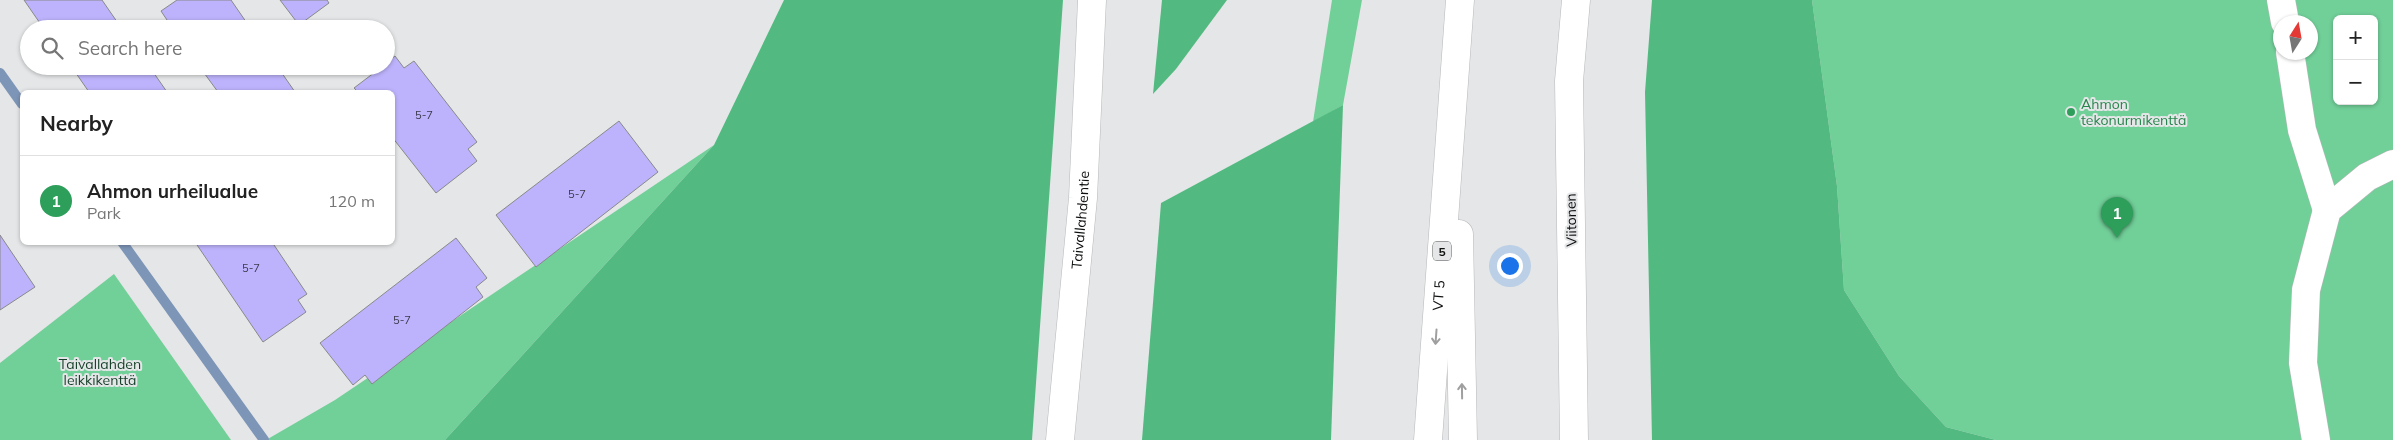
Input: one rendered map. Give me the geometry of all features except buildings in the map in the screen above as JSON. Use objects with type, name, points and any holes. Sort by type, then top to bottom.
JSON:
[{"type":"main road","name":"Taivallahdentie","points":[[1060,440],[1083,198],[1092,0]]},
{"type":"main road","name":"VT 5","points":[[1428,440],[1460,0]]},
{"type":"main road","name":"Viitonen","points":[[1574,440],[1569,81],[1576,0]]},
{"type":"main road","points":[[2281,0],[2284,15]]},
{"type":"main road","points":[[2291,60],[2302,130],[2327,210],[2306,290],[2303,363],[2316,440]]},
{"type":"main road","name":"VT 5","points":[[1456,62],[1463,440]]},
{"type":"main road","points":[[2327,210],[2367,176],[2393,164]]},
{"type":"green space","points":[[784,0],[1063,0],[1032,440],[445,440],[714,145]]},
{"type":"green space","points":[[1162,0],[1227,0],[1176,69],[1153,94]]},
{"type":"green space","points":[[1332,0],[1362,0],[1343,105],[1313,122]]},
{"type":"green space","points":[[1652,0],[1812,0],[1837,186],[1844,290],[1899,376],[1946,427],[1996,440],[1652,440],[1645,92]]},
{"type":"green space","points":[[1812,0],[2393,0],[2393,440],[1996,440],[1946,427],[1899,376],[1844,290],[1837,186]]},
{"type":"green space","points":[[1343,105],[1331,440],[1142,440],[1161,203]]},
{"type":"green space","points":[[714,145],[445,440],[266,440],[335,400]]},
{"type":"green space","name":"Taivallahden leikkikenttä","points":[[114,274],[231,440],[0,440],[0,363]]},
{"type":"waterway","points":[[0,73],[20,101]]},
{"type":"waterway","points":[[124,245],[264,440]]},
{"type":"place","name":"Ahmon tekonurmikenttä","points":[[2071,112]]},
{"type":"place","name":"Ahmon urheilualue","points":[[2117,238]]}]
